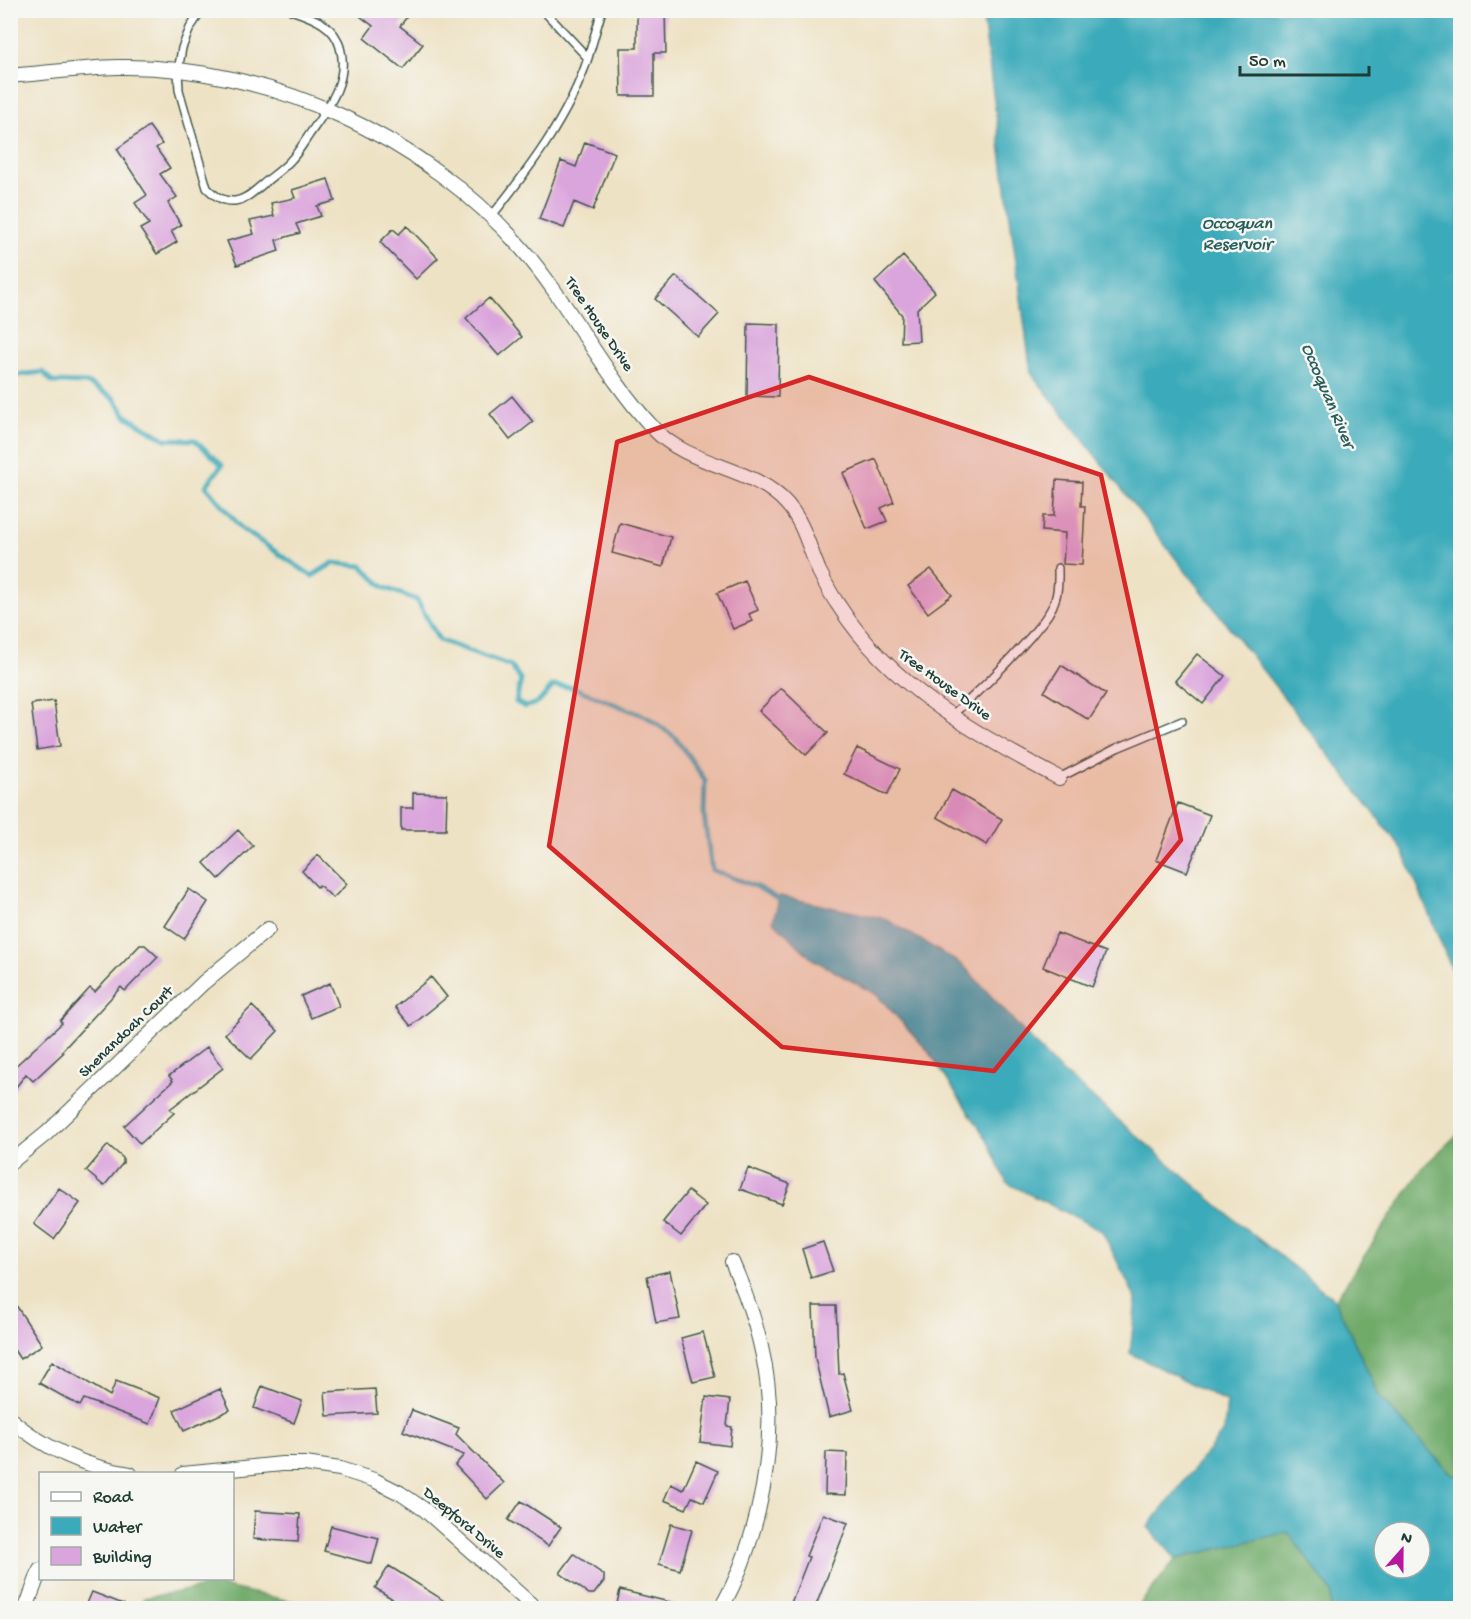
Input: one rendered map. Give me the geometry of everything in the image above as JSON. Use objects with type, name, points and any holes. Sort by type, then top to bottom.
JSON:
[{"type":"street","name":"Tree House Drive","points":[[10,76],[120,67],[213,76],[269,89],[327,109],[403,148],[433,169],[491,217],[521,248],[549,282],[630,401],[657,432],[686,451],[758,481],[775,492],[789,506],[800,522],[820,573],[837,604],[858,634],[877,655],[903,679],[952,715],[1059,778]]},
{"type":"street","name":"Shenandoah Court","points":[[10,1162],[47,1133],[203,983],[268,929]]},
{"type":"street","points":[[720,1608],[737,1575],[754,1530],[765,1483],[770,1443],[771,1411],[760,1335],[748,1297],[732,1262]]},
{"type":"street","points":[[10,1419],[78,1468],[120,1472]]},
{"type":"street","name":"Deepford Drive","points":[[194,1472],[305,1464],[340,1469],[374,1480],[400,1493],[425,1510],[535,1608]]},
{"type":"street","points":[[26,1608],[39,1573]]},
{"type":"lane","points":[[202,10],[190,28],[182,48],[178,71],[179,90],[207,188],[214,196],[235,201],[246,198],[290,162],[327,109],[340,83],[341,48],[336,37],[325,24],[291,10]]},
{"type":"lane","points":[[543,10],[588,58]]},
{"type":"lane","points":[[491,217],[523,177],[552,133],[581,79],[602,10]]},
{"type":"lane","points":[[952,715],[1016,654],[1047,617],[1055,603],[1059,587],[1058,568]]},
{"type":"lane","points":[[1059,778],[1117,748],[1182,721]]},
{"type":"highlighted area","points":[[809,377],[1101,475],[1181,840],[994,1071],[782,1047],[549,846],[617,442]]},
{"type":"green space","points":[[1460,1132],[1460,1477],[1451,1474],[1380,1398],[1335,1300],[1424,1166]]},
{"type":"green space","points":[[1288,1532],[1332,1592],[1331,1608],[1137,1608],[1176,1559]]},
{"type":"green space","points":[[216,1585],[323,1608],[139,1608],[144,1598]]},
{"type":"water","name":"Occoquan Reservoir","points":[[982,11],[1460,11],[1460,985],[1402,849],[1031,373]]},
{"type":"water","points":[[780,896],[886,919],[964,966],[1052,1063],[1241,1225],[1335,1300],[1380,1398],[1451,1474],[1460,1477],[1460,1608],[1331,1608],[1332,1592],[1288,1532],[1176,1559],[1148,1527],[1224,1431],[1227,1402],[1130,1353],[1136,1299],[1102,1231],[1007,1183],[986,1138],[928,1051],[877,995],[812,959],[773,921]]},
{"type":"building","points":[[352,10],[412,10],[400,26],[423,44],[403,69],[364,38],[373,26]]},
{"type":"building","points":[[637,10],[665,10],[666,53],[654,53],[654,96],[621,96],[620,48],[637,48]]},
{"type":"building","points":[[149,126],[162,144],[156,148],[170,168],[160,174],[177,197],[168,203],[181,225],[171,231],[177,242],[157,254],[140,229],[149,224],[135,203],[147,195],[117,149]]},
{"type":"building","points":[[585,142],[615,153],[593,210],[574,202],[564,228],[539,219],[561,161],[576,167]]},
{"type":"building","points":[[328,179],[335,201],[317,206],[321,216],[296,224],[300,233],[276,240],[279,251],[237,265],[227,241],[254,234],[250,221],[274,216],[271,203],[295,198],[292,190]]},
{"type":"building","points":[[407,226],[438,258],[416,279],[380,242],[393,229],[399,234]]},
{"type":"building","points":[[903,256],[935,292],[917,309],[919,341],[901,342],[902,315],[875,282]]},
{"type":"building","points":[[676,276],[719,314],[698,337],[655,299]]},
{"type":"building","points":[[489,298],[522,337],[499,356],[466,318]]},
{"type":"building","points":[[748,323],[779,324],[778,397],[747,396]]},
{"type":"building","points":[[512,396],[533,422],[510,440],[490,414]]},
{"type":"building","points":[[876,459],[894,502],[881,508],[887,521],[867,529],[843,473]]},
{"type":"building","points":[[1056,480],[1082,482],[1081,506],[1085,506],[1082,565],[1063,564],[1065,533],[1042,531],[1043,516],[1054,516]]},
{"type":"building","points":[[620,523],[671,537],[663,567],[612,553]]},
{"type":"building","points":[[931,569],[952,595],[928,613],[908,586]]},
{"type":"building","points":[[745,581],[758,610],[749,614],[752,621],[733,629],[717,593]]},
{"type":"building","points":[[1197,654],[1225,676],[1203,704],[1175,681]]},
{"type":"building","points":[[1061,665],[1106,694],[1089,720],[1044,692]]},
{"type":"building","points":[[781,688],[828,733],[806,755],[759,711]]},
{"type":"building","points":[[54,701],[60,746],[37,750],[31,704]]},
{"type":"building","points":[[857,748],[900,769],[887,795],[844,774]]},
{"type":"building","points":[[952,790],[1002,819],[987,845],[937,817]]},
{"type":"building","points":[[413,793],[447,794],[446,830],[401,830],[401,808],[413,808]]},
{"type":"building","points":[[1178,803],[1210,815],[1187,872],[1156,860]]},
{"type":"building","points":[[238,830],[253,846],[219,879],[204,863]]},
{"type":"building","points":[[318,855],[347,884],[333,898],[319,885],[317,887],[302,871]]},
{"type":"building","points":[[189,889],[208,902],[184,939],[165,926]]},
{"type":"building","points":[[1057,933],[1106,952],[1092,987],[1043,967]]},
{"type":"building","points":[[140,945],[145,945],[158,957],[125,991],[121,987],[62,1051],[63,1053],[33,1081],[26,1074],[10,1095],[10,1071],[62,1023],[60,1021],[90,988],[95,992]]},
{"type":"building","points":[[431,977],[447,997],[411,1026],[395,1007]]},
{"type":"building","points":[[330,983],[339,1006],[311,1018],[301,996]]},
{"type":"building","points":[[252,1006],[278,1031],[251,1059],[225,1034]]},
{"type":"building","points":[[207,1047],[223,1068],[170,1109],[174,1113],[140,1144],[124,1126],[173,1081],[169,1076]]},
{"type":"building","points":[[108,1145],[123,1158],[123,1163],[104,1186],[86,1171]]},
{"type":"building","points":[[748,1168],[790,1184],[782,1204],[740,1189]]},
{"type":"building","points":[[59,1188],[80,1203],[54,1239],[34,1224]]},
{"type":"building","points":[[688,1191],[706,1205],[681,1236],[663,1222]]},
{"type":"building","points":[[823,1242],[833,1271],[811,1278],[802,1249]]},
{"type":"building","points":[[670,1271],[680,1319],[656,1323],[647,1276]]},
{"type":"building","points":[[10,1296],[42,1345],[20,1359],[10,1344]]},
{"type":"building","points":[[813,1306],[836,1306],[839,1374],[843,1373],[853,1410],[829,1417],[815,1358]]},
{"type":"building","points":[[703,1332],[715,1377],[693,1382],[681,1338]]},
{"type":"building","points":[[52,1361],[110,1396],[116,1381],[160,1398],[150,1424],[84,1399],[80,1406],[39,1383]]},
{"type":"building","points":[[262,1386],[302,1401],[294,1423],[254,1408]]},
{"type":"building","points":[[220,1389],[230,1410],[184,1431],[174,1410]]},
{"type":"building","points":[[375,1389],[377,1413],[327,1416],[325,1392]]},
{"type":"building","points":[[706,1397],[730,1400],[727,1426],[732,1427],[730,1446],[700,1442]]},
{"type":"building","points":[[412,1410],[459,1428],[456,1434],[504,1483],[487,1499],[455,1465],[464,1455],[403,1431]]},
{"type":"building","points":[[826,1452],[847,1453],[846,1495],[825,1494]]},
{"type":"building","points":[[696,1461],[718,1471],[704,1502],[692,1497],[686,1509],[664,1500],[671,1484],[683,1490]]},
{"type":"building","points":[[521,1501],[561,1527],[548,1546],[508,1520]]},
{"type":"building","points":[[255,1511],[300,1514],[298,1542],[253,1539]]},
{"type":"building","points":[[823,1514],[848,1523],[815,1608],[789,1608],[809,1557],[806,1556]]},
{"type":"building","points":[[671,1524],[692,1530],[680,1570],[659,1564]]},
{"type":"building","points":[[331,1526],[379,1538],[372,1564],[324,1551]]},
{"type":"building","points":[[574,1554],[604,1575],[604,1581],[594,1594],[589,1594],[560,1573]]},
{"type":"building","points":[[389,1566],[454,1608],[407,1608],[375,1588]]},
{"type":"building","points":[[620,1590],[674,1603],[674,1608],[616,1608]]},
{"type":"building","points":[[92,1592],[131,1607],[85,1608]]},
{"type":"waterway","points":[[10,376],[43,372],[52,382],[87,383],[114,398],[126,416],[165,439],[195,440],[222,465],[206,486],[242,529],[312,576],[333,563],[362,566],[383,587],[417,600],[439,640],[511,666],[521,680],[516,702],[525,707],[539,702],[553,686],[572,687],[647,717],[675,737],[705,780],[704,816],[712,870],[755,886],[783,902]]},
{"type":"water label","name":"Occoquan River","points":[[1327,396]]}]
